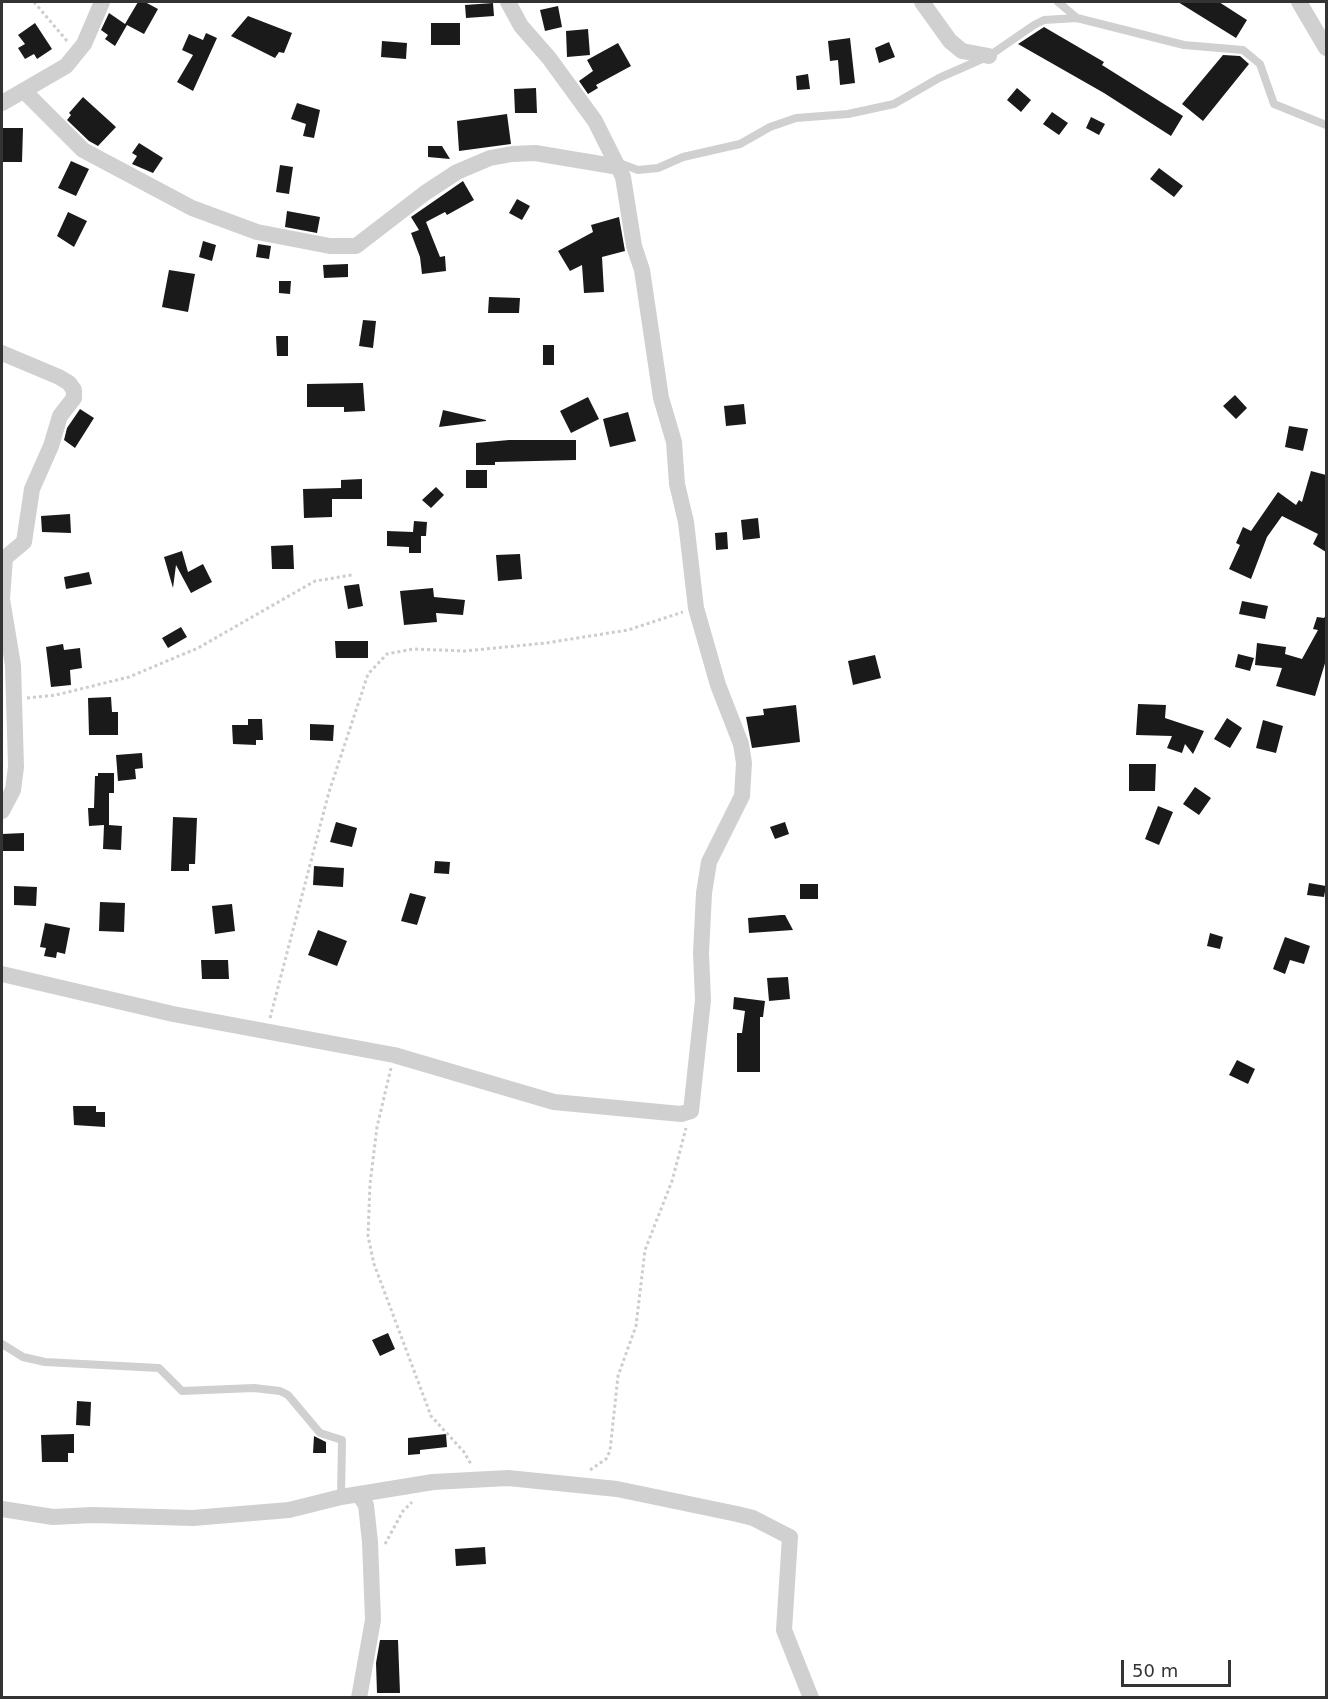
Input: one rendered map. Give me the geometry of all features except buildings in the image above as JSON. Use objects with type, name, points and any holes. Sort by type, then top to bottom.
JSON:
[{"type":"street","points":[[2,103],[25,92],[66,66],[76,55],[102,2]]},
{"type":"street","points":[[2,974],[173,1014],[394,1055],[554,1102],[681,1114],[691,1111],[695,1092],[703,1000],[702,926],[709,862],[736,813],[744,781],[741,744],[718,685],[696,608],[686,522],[677,484],[674,442],[661,398],[642,270],[634,246],[618,164],[595,121],[549,58],[520,26],[508,2]]},
{"type":"street","points":[[922,2],[950,41],[962,51],[989,56]]},
{"type":"street","points":[[1299,2],[1326,48]]},
{"type":"street","points":[[25,92],[83,150],[192,208],[257,232],[330,246],[356,246],[425,193],[457,172],[490,158],[535,153],[618,164]]},
{"type":"street","points":[[2,353],[59,377],[69,383],[74,390],[74,398],[60,416],[51,446],[32,489],[24,542],[5,558],[2,599],[15,699],[16,767],[13,790],[2,811]]},
{"type":"street","points":[[2,1509],[53,1517],[92,1515],[193,1518],[289,1510],[341,1497],[433,1482],[479,1478],[568,1483],[643,1493],[737,1514],[788,1534],[791,1545],[784,1630],[811,1698]]},
{"type":"street","points":[[359,1495],[366,1505],[372,1558],[372,1637],[359,1698]]},
{"type":"lane","points":[[1058,2],[1077,18]]},
{"type":"lane","points":[[618,164],[638,170],[658,168],[683,158],[740,144],[770,127],[796,118],[849,114],[894,104],[939,78],[989,56],[1044,20],[1077,18],[1184,45],[1243,50],[1260,64],[1274,104],[1326,125]]},
{"type":"lane","points":[[2,1344],[23,1357],[45,1362],[159,1368],[182,1391],[254,1388],[280,1391],[288,1395],[320,1433],[342,1440],[341,1497]]},
{"type":"path","points":[[34,2],[76,55]]},
{"type":"path","points":[[15,699],[56,695],[129,677],[198,648],[315,581],[352,575]]},
{"type":"path","points":[[266,1031],[329,792],[368,674],[387,654],[413,649],[465,651],[546,643],[628,630],[696,608]]},
{"type":"path","points":[[394,1055],[377,1127],[370,1184],[368,1236],[372,1255],[430,1416],[464,1452],[479,1478]]},
{"type":"path","points":[[568,1483],[606,1459],[610,1451],[618,1376],[636,1326],[645,1250],[672,1181],[691,1111]]},
{"type":"path","points":[[372,1558],[391,1536],[407,1506],[433,1482]]}]
